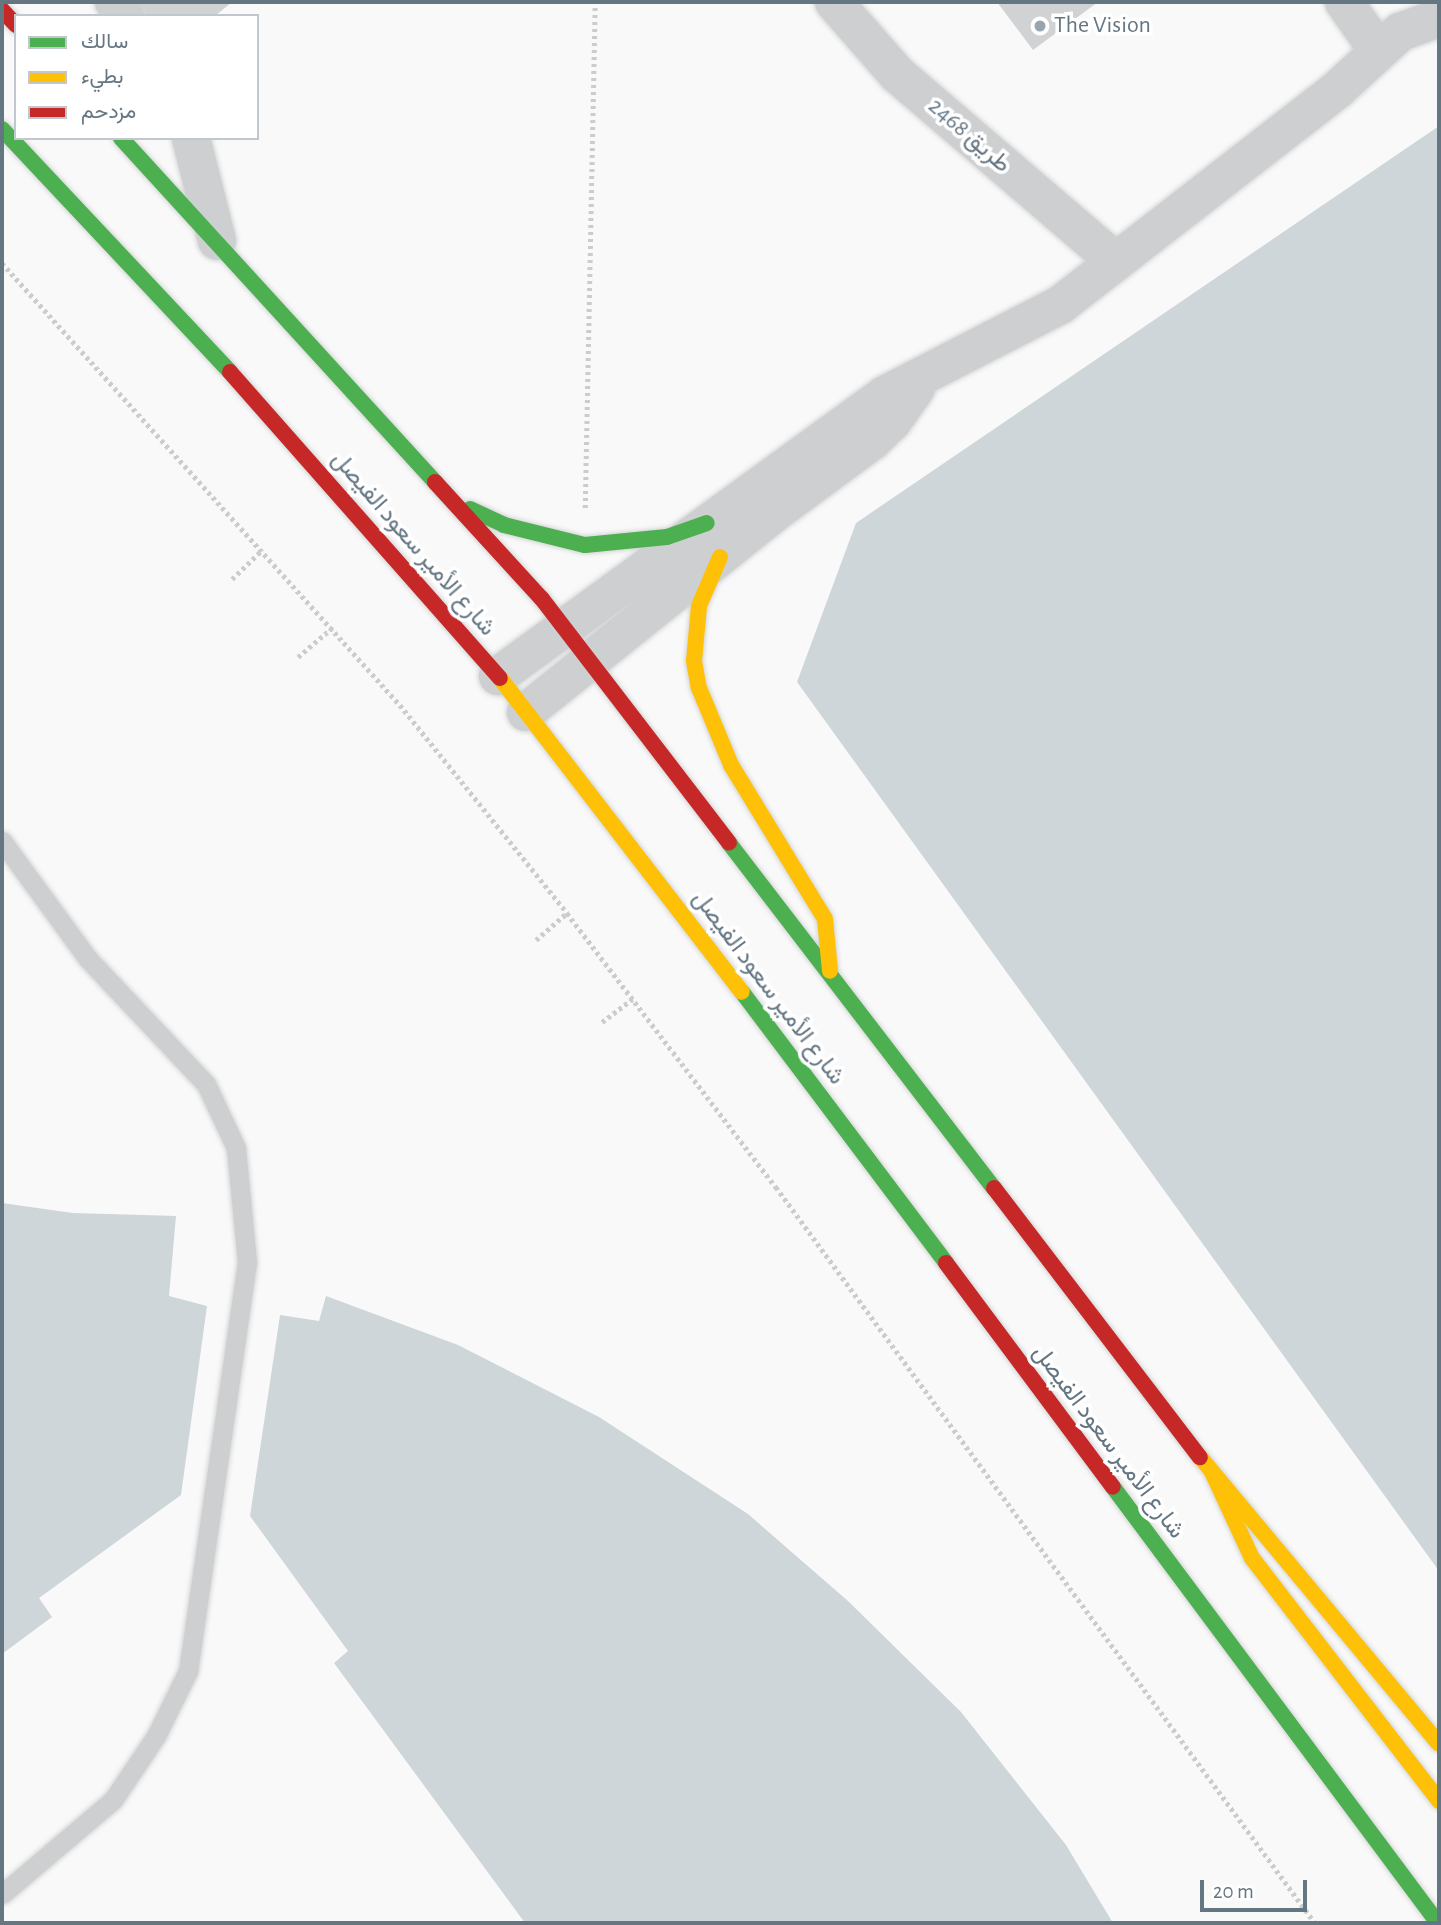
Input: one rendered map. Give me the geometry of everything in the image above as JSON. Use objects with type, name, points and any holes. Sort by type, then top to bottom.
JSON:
[{"type":"street","name":"طريق 2468","points":[[834,2],[897,74],[1114,260]]},
{"type":"street","points":[[1344,2],[1378,50]]},
{"type":"street","points":[[2,10],[14,23]]},
{"type":"street","points":[[526,712],[591,660],[713,540],[885,396],[1060,305],[1114,260],[1338,89],[1400,32],[1439,18]]},
{"type":"street","name":"شارع الأمير سعود الفيصل","points":[[2,129],[228,370],[498,677],[808,1077],[1438,1923]]},
{"type":"street","points":[[123,140],[460,505],[565,628],[1212,1472],[1439,1744]]},
{"type":"street","points":[[192,140],[217,241]]},
{"type":"street","points":[[460,505],[504,525],[584,545],[667,537],[713,540]]},
{"type":"street","points":[[498,677],[565,628],[713,540]]},
{"type":"street","points":[[713,540],[699,606],[694,661],[699,688],[731,765],[821,911],[831,936],[830,971]]},
{"type":"street","points":[[1212,1472],[1252,1558],[1439,1801]]},
{"type":"lane","points":[[2,841],[88,959],[206,1084],[236,1148],[247,1262],[188,1671],[156,1736],[113,1800],[2,1894]]},
{"type":"path","points":[[584,545],[594,2]]},
{"type":"path","points":[[2,263],[332,628],[567,914],[776,1187],[1315,1923]]},
{"type":"path","points":[[232,579],[262,550]]},
{"type":"path","points":[[298,657],[332,628]]},
{"type":"path","points":[[536,940],[567,914]]},
{"type":"path","points":[[603,1022],[632,999]]},
{"type":"shaded area","points":[[1439,126],[1439,1571],[797,682],[856,523]]},
{"type":"shaded area","points":[[2,1203],[73,1213],[176,1216],[169,1296],[207,1306],[181,1495],[39,1598],[52,1617],[2,1654]]},
{"type":"shaded area","points":[[326,1296],[458,1345],[599,1417],[748,1514],[848,1601],[961,1712],[1066,1845],[1113,1923],[525,1923],[334,1663],[348,1651],[250,1516],[280,1315],[319,1321]]},
{"type":"building","points":[[130,2],[232,2],[217,14],[139,14]]},
{"type":"building","name":"The Vision","points":[[997,2],[1098,2],[1033,50]]},
{"type":"traffic: fast","points":[[2,129],[230,372]]},
{"type":"traffic: fast","points":[[123,140],[435,482]]},
{"type":"traffic: fast","points":[[470,509],[504,525],[585,545],[667,537],[707,523]]},
{"type":"traffic: fast","points":[[729,843],[994,1188]]},
{"type":"traffic: fast","points":[[742,992],[946,1263]]},
{"type":"traffic: fast","points":[[1113,1487],[1438,1923]]},
{"type":"traffic: slow","points":[[720,557],[699,606],[694,661],[699,688],[731,765],[825,919],[830,971]]},
{"type":"traffic: slow","points":[[500,678],[742,992]]},
{"type":"traffic: slow","points":[[1200,1457],[1439,1744]]},
{"type":"traffic: slow","points":[[1212,1472],[1252,1558],[1439,1801]]},
{"type":"traffic: jam","points":[[2,10],[14,23]]},
{"type":"traffic: jam","points":[[230,372],[500,678]]},
{"type":"traffic: jam","points":[[435,482],[542,599],[729,843]]},
{"type":"traffic: jam","points":[[994,1188],[1200,1457]]},
{"type":"traffic: jam","points":[[946,1263],[1113,1487]]},
{"type":"place","name":"The Vision","points":[[1040,26]]}]
